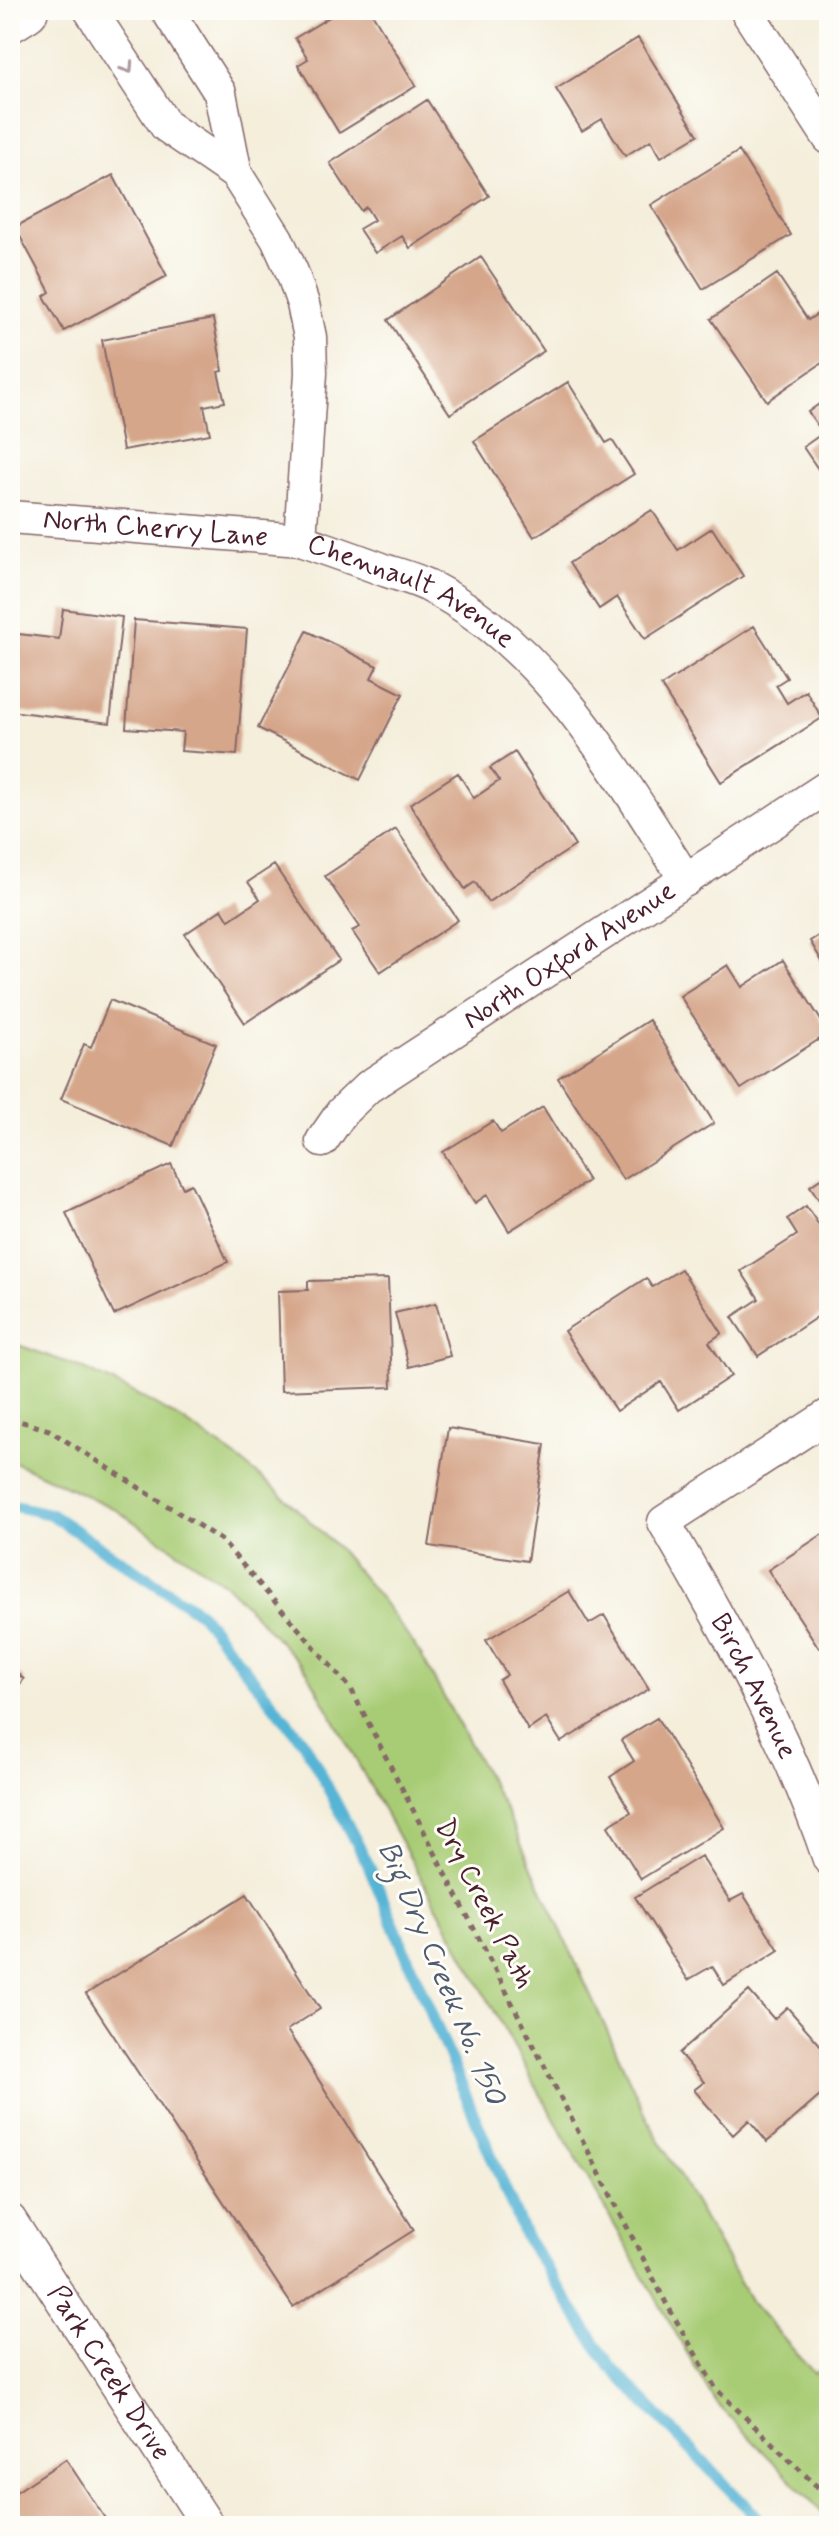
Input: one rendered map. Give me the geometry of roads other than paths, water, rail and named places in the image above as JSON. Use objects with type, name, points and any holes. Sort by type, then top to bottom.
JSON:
[{"type":"main road","points":[[10,20],[26,10]]},
{"type":"street","name":"Chennault Avenue","points":[[90,10],[166,126],[236,174]]},
{"type":"street","name":"Chennault Avenue","points":[[167,10],[220,93],[236,174],[277,239],[303,304],[310,337],[311,373],[300,540],[426,585],[482,618],[533,663],[569,704],[686,880]]},
{"type":"street","points":[[746,10],[829,138]]},
{"type":"street","name":"North Cherry Lane","points":[[10,517],[300,540]]},
{"type":"street","name":"North Oxford Avenue","points":[[322,1141],[342,1112],[368,1087],[829,786]]},
{"type":"street","name":"Birch Avenue","points":[[829,1415],[664,1522],[759,1695],[810,1807],[829,1859]]},
{"type":"street","name":"Park Creek Drive","points":[[10,2220],[208,2526]]},
{"type":"waterway","name":"Big Dry Creek No. 150","points":[[10,1505],[50,1514],[200,1613],[305,1744],[368,1864],[525,2236],[610,2366],[765,2526]]}]
